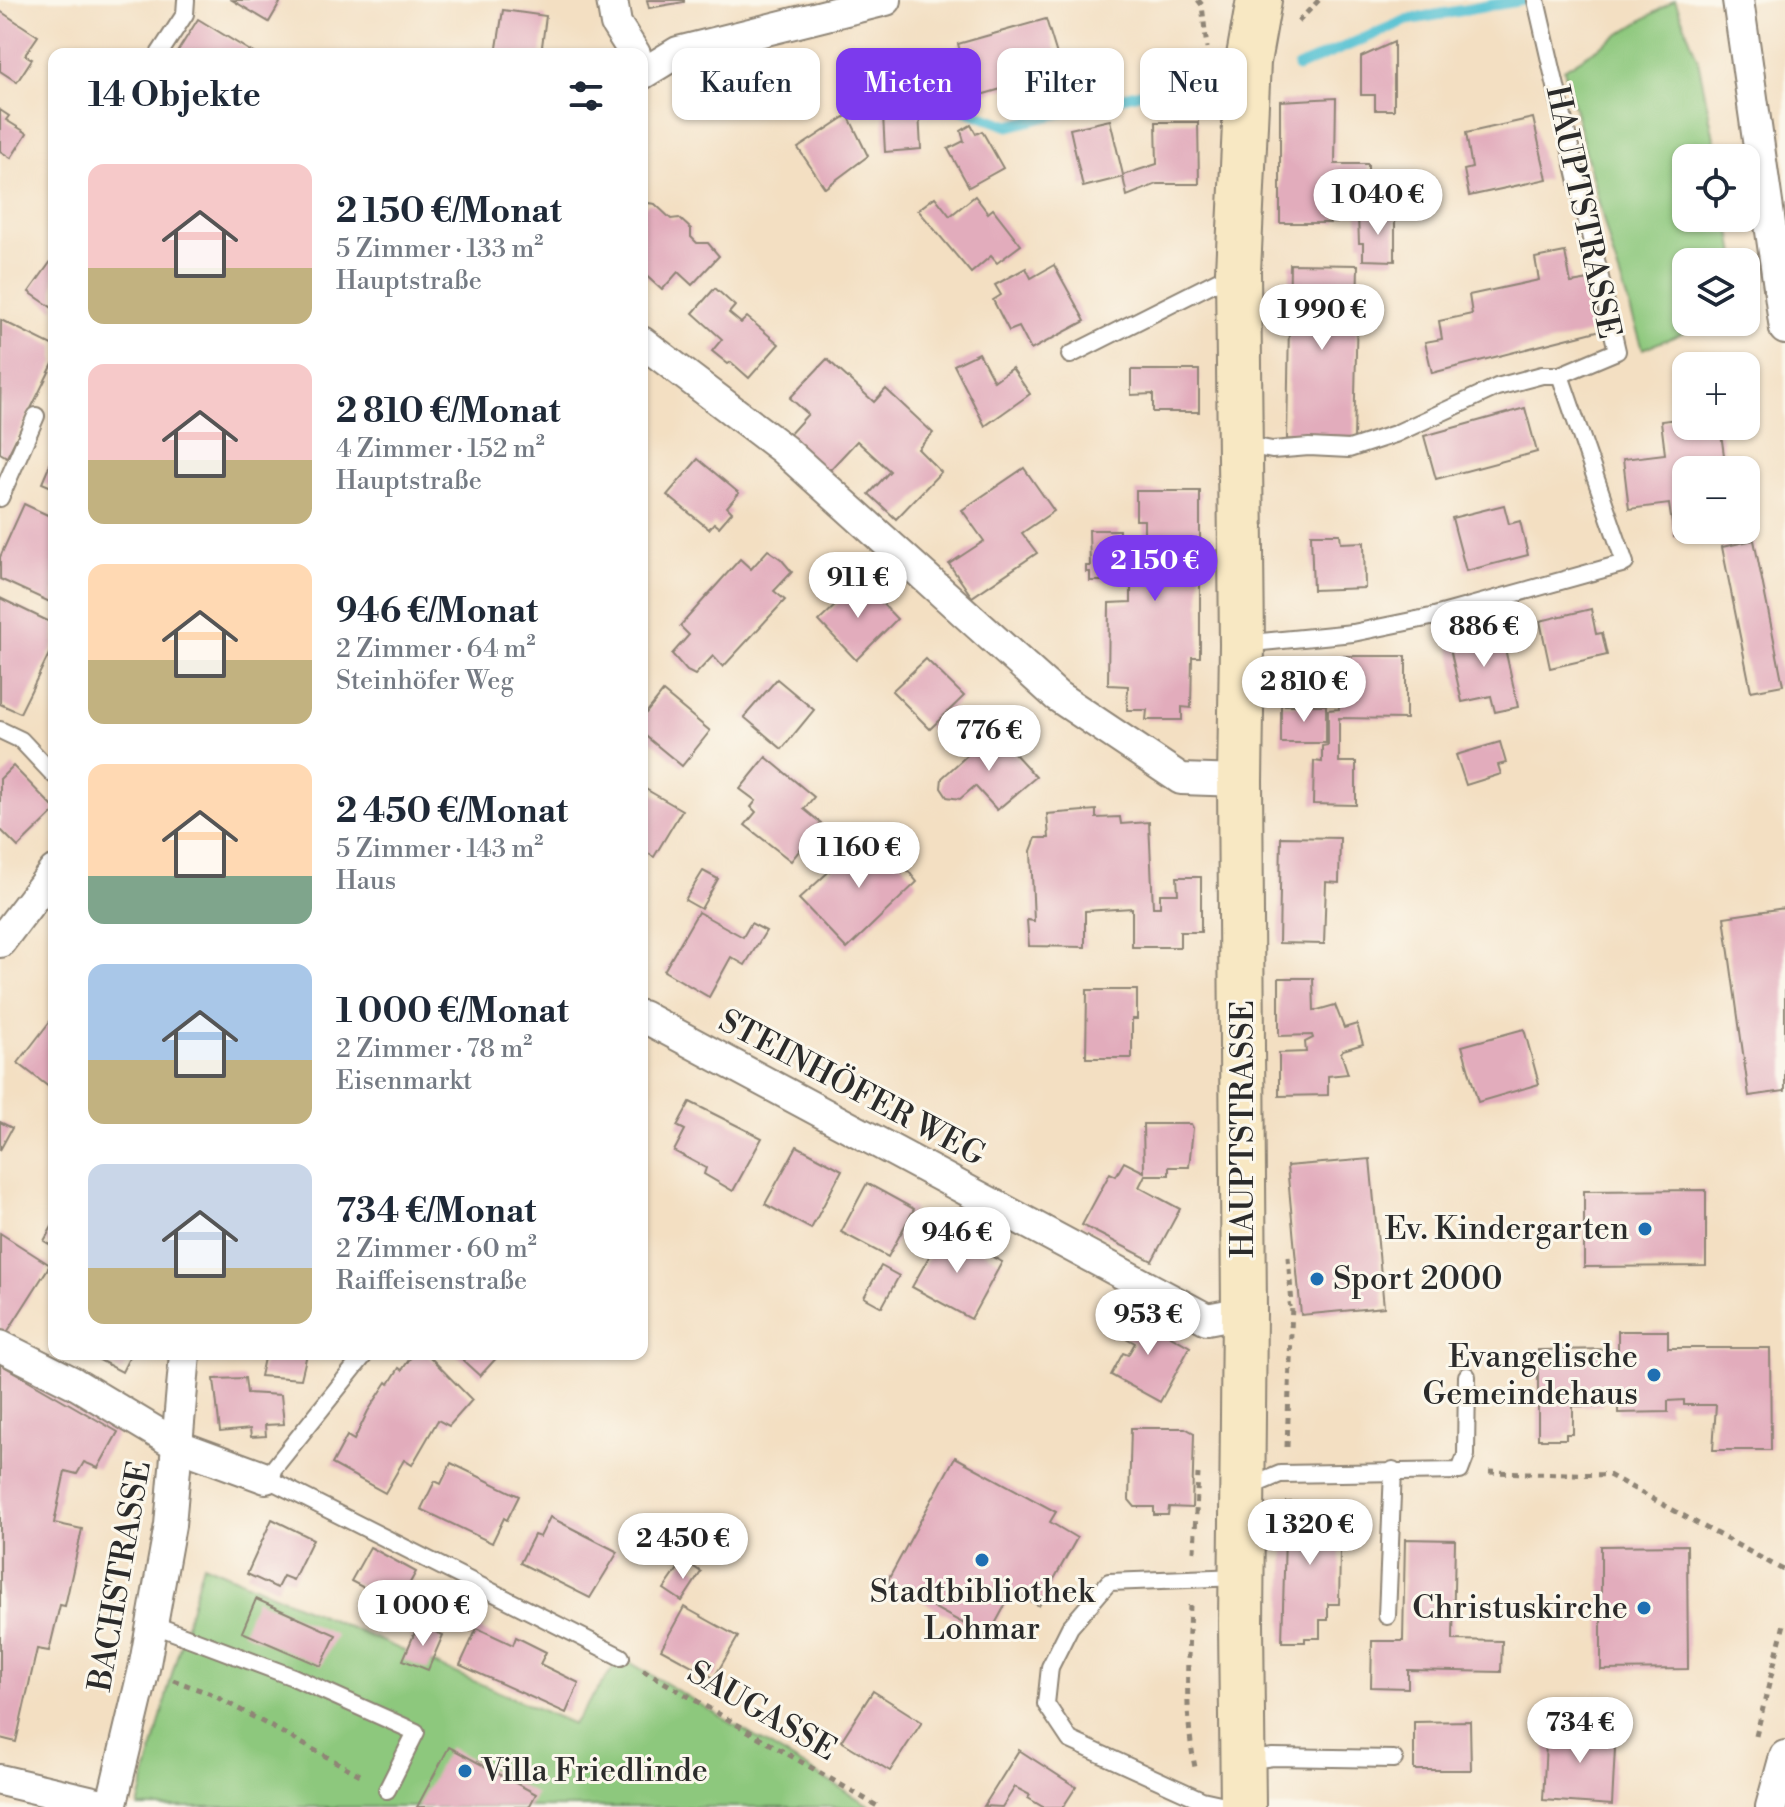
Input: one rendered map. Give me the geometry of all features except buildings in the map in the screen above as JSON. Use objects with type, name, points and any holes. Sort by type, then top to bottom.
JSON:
[{"type":"main road","name":"HAUPTSTRASSE","points":[[1243,1807],[1242,644],[1238,271],[1247,75],[1259,0]]},
{"type":"street","points":[[612,0],[616,24],[630,48]]},
{"type":"street","points":[[648,63],[678,52],[886,0]]},
{"type":"street","points":[[1738,0],[1778,223],[1785,329]]},
{"type":"street","points":[[648,347],[783,449],[1057,696],[1181,779],[1240,781]]},
{"type":"street","points":[[0,942],[48,879]]},
{"type":"street","name":"STEINHÖFER WEG","points":[[648,1019],[1207,1319],[1244,1312]]},
{"type":"street","points":[[0,1346],[74,1383],[179,1446],[266,1478]]},
{"type":"street","name":"BACHSTRASSE","points":[[111,1807],[144,1669],[170,1525],[185,1360]]},
{"type":"street","points":[[1771,1807],[1785,1756]]},
{"type":"street","points":[[0,1780],[111,1807]]},
{"type":"lane","points":[[163,48],[185,14],[186,0]]},
{"type":"lane","name":"HAUPTSTRASSE","points":[[1242,644],[1353,633],[1431,617],[1625,563],[1560,375],[1617,351],[1536,0]]},
{"type":"lane","points":[[1070,355],[1238,271]]},
{"type":"lane","points":[[1240,443],[1272,450],[1309,447],[1349,449],[1395,434],[1497,387],[1542,375],[1560,375]]},
{"type":"lane","points":[[0,498],[36,416]]},
{"type":"lane","points":[[0,730],[21,740],[48,769]]},
{"type":"lane","points":[[360,1360],[266,1478],[621,1657]]},
{"type":"lane","points":[[1242,1490],[1280,1474],[1460,1471],[1466,1455],[1467,1376]]},
{"type":"lane","points":[[1387,1616],[1393,1470]]},
{"type":"lane","points":[[1234,1807],[1202,1800],[1130,1770],[1070,1740],[1046,1704],[1050,1667],[1070,1627],[1109,1582],[1241,1577]]},
{"type":"lane","points":[[152,1624],[293,1677],[416,1732],[387,1790]]},
{"type":"lane","points":[[1243,1762],[1273,1757],[1394,1759]]},
{"type":"path","points":[[1198,0],[1202,5],[1207,48]]},
{"type":"path","points":[[1460,1471],[1609,1475],[1785,1571]]},
{"type":"path","points":[[1755,1737],[1785,1620]]},
{"type":"path","name":"SAUGASSE","points":[[621,1657],[879,1807]]},
{"type":"path","points":[[144,1669],[211,1694],[387,1790]]},
{"type":"green space","points":[[1675,0],[1698,60],[1715,144],[1672,144],[1672,232],[1731,232],[1734,248],[1672,248],[1672,336],[1676,336],[1643,349],[1612,253],[1564,69]]},
{"type":"green space","points":[[203,1564],[573,1724],[621,1657],[872,1807],[138,1807]]},
{"type":"waterway","points":[[1298,67],[1407,20],[1523,0]]},
{"type":"waterway","points":[[981,116],[1009,126],[1140,93]]},
{"type":"place","name":"Ev. Kindergarten","points":[[1645,1229]]},
{"type":"place","name":"Sport 2000","points":[[1317,1279]]},
{"type":"place","name":"Evangelische Gemeindehaus","points":[[1654,1375]]},
{"type":"place","name":"Stadtbibliothek Lohmar","points":[[982,1560]]},
{"type":"place","name":"Christuskirche","points":[[1644,1608]]},
{"type":"place","name":"Villa Friedlinde","points":[[465,1771]]}]
